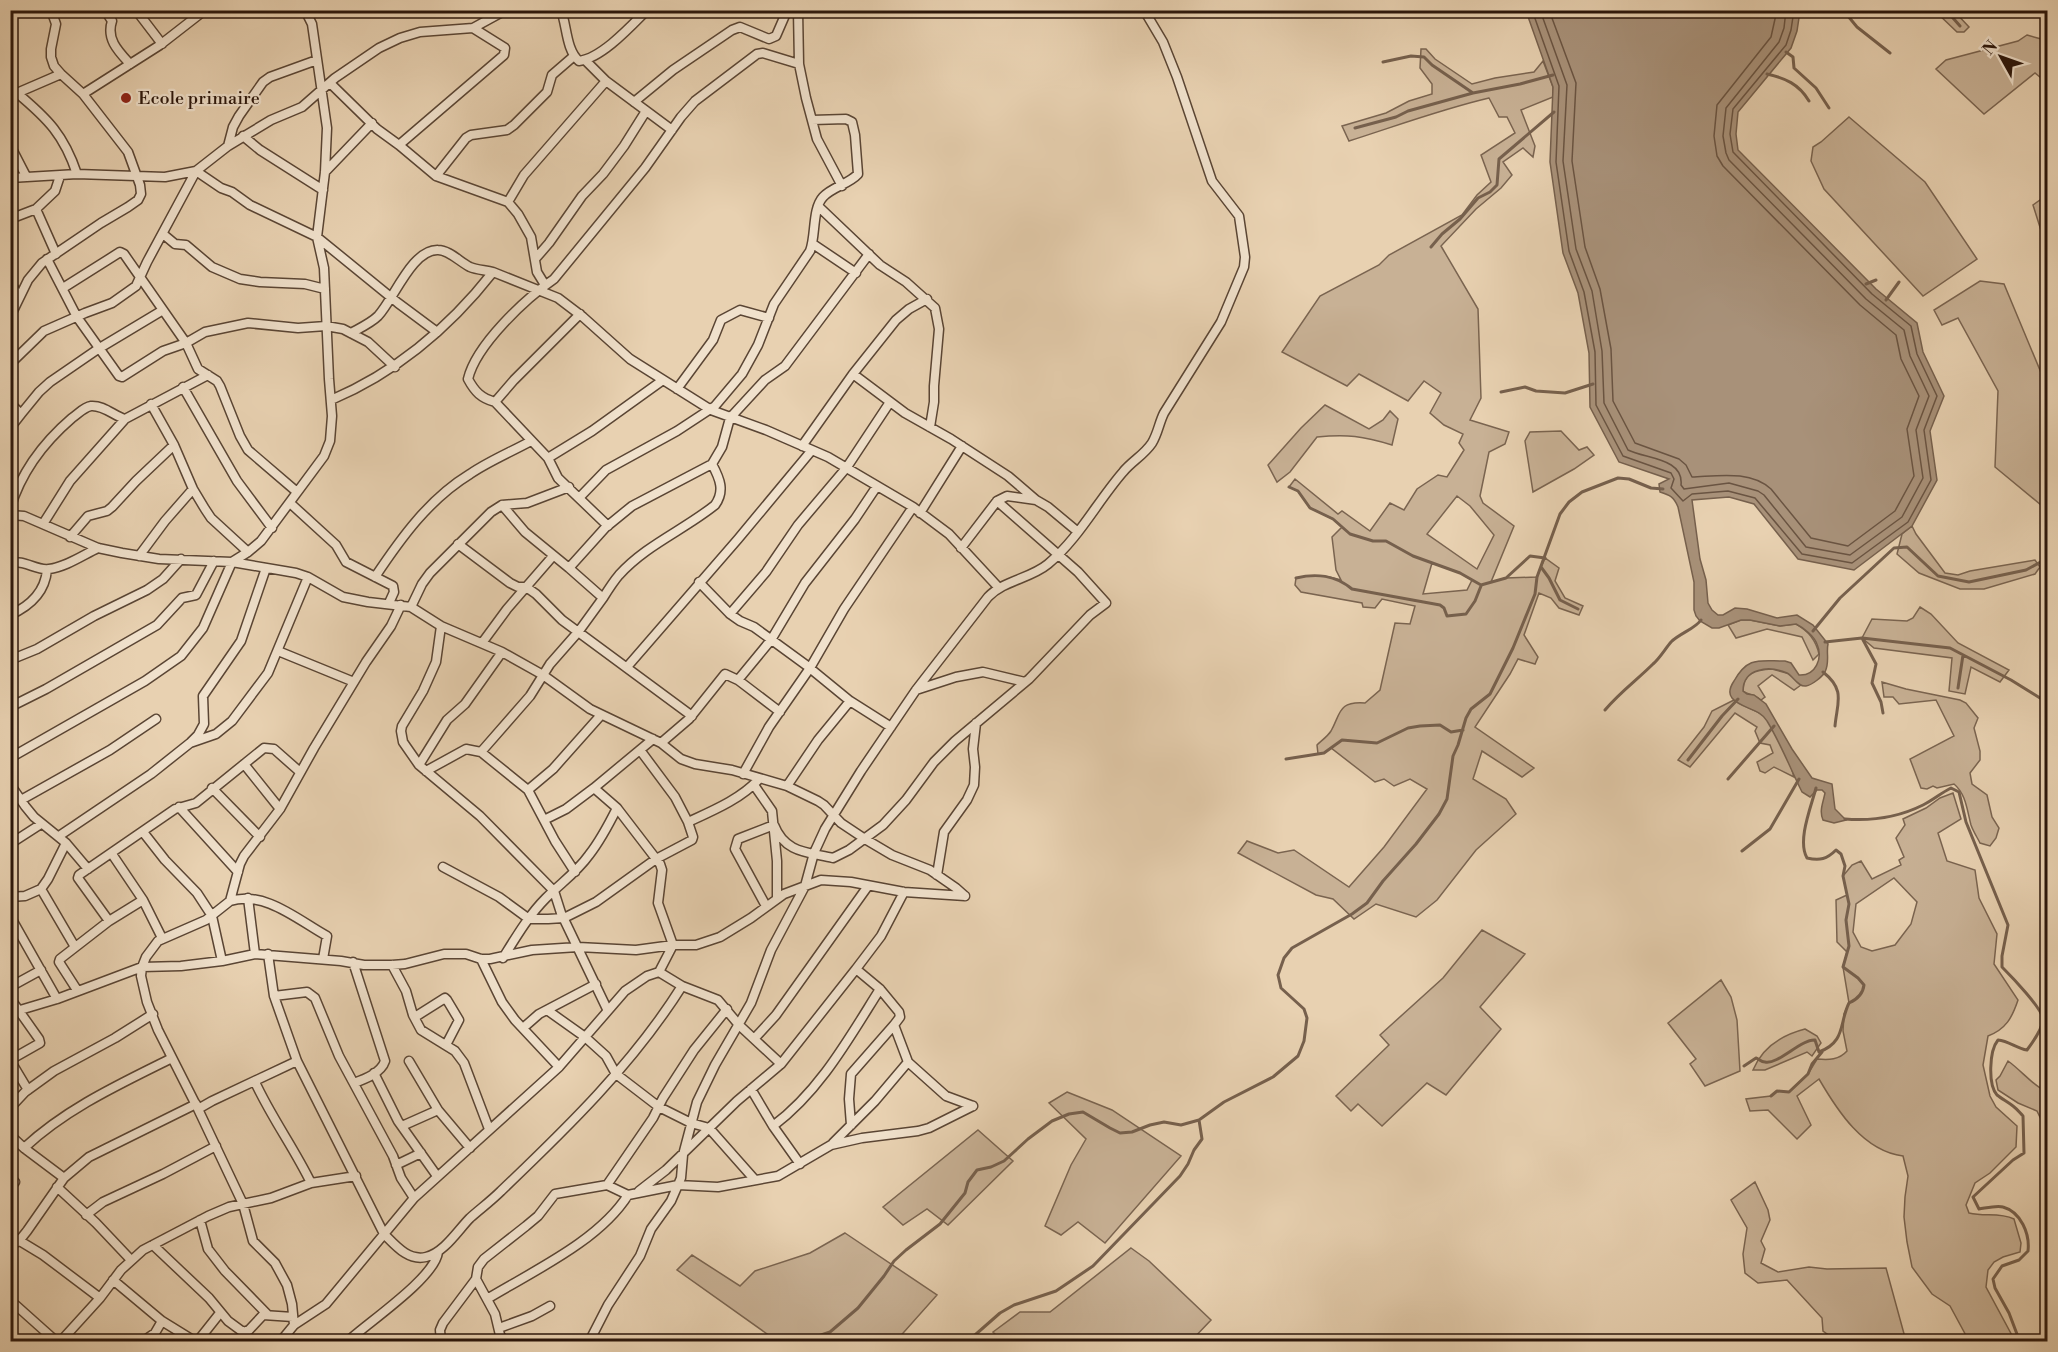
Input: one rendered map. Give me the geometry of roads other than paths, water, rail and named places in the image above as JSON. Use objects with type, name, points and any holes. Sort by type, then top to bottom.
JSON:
[{"type":"street","points":[[10,317],[34,271],[47,259],[138,200],[141,194],[128,152],[83,94],[60,74],[51,57],[56,24],[51,10]]},
{"type":"street","points":[[105,10],[112,21],[110,37],[118,51],[130,64]]},
{"type":"street","points":[[136,10],[162,44]]},
{"type":"street","points":[[83,94],[162,44],[193,14],[205,10]]},
{"type":"street","points":[[10,758],[145,681],[181,656],[203,628],[232,562],[248,552],[272,528],[320,462],[327,448],[332,416],[324,268],[317,237],[325,172],[327,128],[312,24],[305,10]]},
{"type":"street","points":[[10,364],[44,331],[112,303],[136,286],[196,171],[228,146],[271,120],[303,107],[362,59],[400,38],[420,32],[473,28],[506,10]]},
{"type":"street","points":[[561,10],[574,56],[579,61],[585,60],[628,31],[647,10]]},
{"type":"street","points":[[634,102],[673,70],[732,30],[740,27],[769,39],[773,38],[786,13],[790,10]]},
{"type":"street","points":[[798,10],[799,64],[812,120],[817,139],[842,186]]},
{"type":"street","points":[[589,1341],[608,1305],[640,1256],[651,1229],[671,1201],[683,1168],[683,1155],[697,1102],[715,1065],[751,1003],[771,950],[805,886],[814,853],[841,802],[916,690],[988,597],[999,588],[1045,567],[1058,555],[1124,470],[1146,451],[1159,430],[1164,413],[1221,322],[1245,264],[1239,216],[1212,181],[1177,77],[1163,42],[1144,10]]},
{"type":"street","points":[[399,145],[504,55],[505,48],[473,28]]},
{"type":"street","points":[[608,526],[558,478],[548,458],[495,402],[475,392],[468,379],[471,367],[486,345],[537,290],[554,279],[645,168],[695,101],[757,54],[763,53],[799,64]]},
{"type":"street","points":[[436,176],[466,138],[471,135],[507,130],[514,125],[547,93],[552,75],[574,56]]},
{"type":"street","points":[[228,146],[233,127],[239,116],[263,82],[270,77],[317,60]]},
{"type":"street","points":[[585,60],[606,81],[672,130]]},
{"type":"street","points":[[60,74],[14,95],[49,121],[71,156],[76,174]]},
{"type":"street","points":[[508,202],[524,175],[606,81]]},
{"type":"street","points":[[330,83],[377,129],[436,176],[508,202],[531,237],[537,272],[545,285]]},
{"type":"street","points":[[536,258],[582,196],[603,174],[624,146],[646,111]]},
{"type":"street","points":[[579,498],[606,470],[711,410],[742,374],[758,345],[780,293],[813,244],[818,206],[823,196],[858,174],[852,122],[846,119],[812,120]]},
{"type":"street","points":[[325,172],[372,123]]},
{"type":"street","points":[[243,136],[260,150],[323,190]]},
{"type":"street","points":[[10,145],[26,176]]},
{"type":"street","points":[[10,178],[76,174],[165,177],[196,171],[250,205],[317,237],[437,332]]},
{"type":"street","points":[[10,219],[36,209],[55,190],[60,176]]},
{"type":"street","points":[[818,206],[880,265],[927,299],[935,308],[939,329],[930,426]]},
{"type":"street","points":[[36,209],[56,254]]},
{"type":"street","points":[[163,234],[175,244],[186,245],[212,267],[240,279],[305,284],[325,289]]},
{"type":"street","points":[[813,244],[856,273]]},
{"type":"street","points":[[351,333],[378,316],[392,298],[412,264],[432,250],[441,250],[471,267],[493,272],[558,298],[580,314],[630,359],[711,410],[766,430],[847,467],[940,526],[999,588]]},
{"type":"street","points":[[63,288],[120,252],[124,254],[186,343],[198,369],[220,386],[248,450],[297,492]]},
{"type":"street","points":[[569,568],[608,526],[632,506],[712,464],[722,447],[730,418],[765,380],[785,366],[869,254]]},
{"type":"street","points":[[47,259],[77,317],[98,349],[122,377],[163,351],[186,343],[205,332],[248,323],[298,328],[326,326],[351,333],[368,342],[395,367]]},
{"type":"street","points":[[331,400],[355,390],[395,367],[437,332],[493,272]]},
{"type":"street","points":[[12,288],[16,304]]},
{"type":"street","points":[[802,446],[853,374],[896,320],[909,309],[927,299]]},
{"type":"street","points":[[10,428],[50,382],[98,349],[163,310]]},
{"type":"street","points":[[677,389],[713,340],[721,320],[740,310],[769,318]]},
{"type":"street","points":[[495,402],[580,314]]},
{"type":"street","points":[[853,374],[905,413],[930,426],[1008,476],[1036,501],[1048,507],[1078,532]]},
{"type":"street","points":[[43,524],[70,481],[125,419],[208,375]]},
{"type":"street","points":[[548,458],[599,426],[663,380]]},
{"type":"street","points":[[183,387],[237,482],[272,528]]},
{"type":"street","points":[[730,614],[771,566],[798,525],[847,467],[890,402]]},
{"type":"street","points":[[10,403],[21,414]]},
{"type":"street","points":[[152,404],[174,445],[193,489],[211,518],[248,552]]},
{"type":"street","points":[[10,509],[22,478],[31,463],[58,430],[85,408],[93,406],[103,408],[125,419]]},
{"type":"street","points":[[375,577],[410,527],[444,493],[468,475],[531,441]]},
{"type":"street","points":[[70,537],[88,516],[107,511],[112,507],[174,445]]},
{"type":"street","points":[[743,774],[755,751],[810,668],[848,603],[962,446]]},
{"type":"street","points":[[627,667],[812,450]]},
{"type":"street","points":[[481,752],[530,696],[550,664],[579,631],[617,577],[659,541],[715,505],[720,498],[721,482],[712,464]]},
{"type":"street","points":[[738,680],[771,640],[805,583],[855,519],[877,486]]},
{"type":"street","points":[[411,607],[430,573],[482,520],[502,505],[522,504],[569,487]]},
{"type":"street","points":[[139,556],[193,489]]},
{"type":"street","points":[[961,548],[997,501],[1004,496],[1036,501]]},
{"type":"street","points":[[757,782],[770,807],[778,836],[788,846],[833,858],[883,825],[906,800],[934,762],[975,723],[1025,682],[1090,615],[1106,603],[1091,585],[997,501]]},
{"type":"street","points":[[290,503],[336,545],[346,562],[394,588],[389,603]]},
{"type":"street","points":[[502,505],[525,532],[603,598]]},
{"type":"street","points":[[10,514],[24,516],[99,548],[159,559],[232,562],[266,568],[308,577],[343,597],[411,607],[441,626],[502,652],[543,675],[601,715],[657,741],[686,761],[743,774],[757,782],[787,786],[824,805],[834,816],[865,839],[892,855],[937,875],[965,896],[904,892],[821,880],[777,898],[751,918],[720,937],[696,945],[674,945],[636,950],[578,947],[532,950],[503,957],[481,958],[466,954],[444,954],[392,965],[364,965],[353,962],[255,954],[222,962],[142,967],[15,1012]]},
{"type":"street","points":[[458,544],[510,583],[518,587],[526,587],[542,599],[562,620],[692,716]]},
{"type":"street","points":[[10,563],[16,562],[47,570],[99,548]]},
{"type":"street","points":[[482,643],[553,556]]},
{"type":"street","points":[[10,660],[37,649],[94,616],[147,590],[162,579],[181,559]]},
{"type":"street","points":[[10,706],[74,674],[162,622],[182,598],[196,595],[214,561]]},
{"type":"street","points":[[10,897],[25,896],[41,889],[60,852],[63,839],[152,774],[198,735],[204,724],[203,696],[241,640],[266,568]]},
{"type":"street","points":[[10,615],[39,593],[46,583],[47,570]]},
{"type":"street","points":[[190,743],[216,734],[232,721],[268,673],[308,577]]},
{"type":"street","points":[[699,582],[730,614],[771,640],[850,701],[891,727]]},
{"type":"street","points":[[230,901],[244,856],[280,809],[354,682],[391,626],[401,605]]},
{"type":"street","points":[[441,626],[436,662],[401,731],[403,742],[423,768],[480,816],[554,891],[564,918],[608,1009]]},
{"type":"street","points":[[278,651],[354,682]]},
{"type":"street","points":[[423,768],[447,720],[470,698],[502,652]]},
{"type":"street","points":[[916,690],[956,677],[983,672],[1025,682]]},
{"type":"street","points":[[544,820],[566,809],[640,750],[692,716],[706,700],[722,675],[727,674],[738,680],[780,712]]},
{"type":"street","points":[[787,786],[818,740],[850,701]]},
{"type":"street","points":[[528,790],[553,769],[601,715]]},
{"type":"street","points":[[21,800],[110,750],[156,719]]},
{"type":"street","points":[[937,875],[944,832],[967,800],[974,785],[975,723]]},
{"type":"street","points":[[110,921],[78,878],[79,875],[179,807],[196,803],[264,748],[271,747],[300,772]]},
{"type":"street","points":[[423,768],[466,749],[481,752],[528,790],[575,872]]},
{"type":"street","points":[[443,867],[499,897],[529,919],[564,918],[596,902],[656,860],[693,839],[688,822],[675,797],[640,750]]},
{"type":"street","points":[[244,764],[280,809]]},
{"type":"street","points":[[688,822],[716,809],[757,782]]},
{"type":"street","points":[[10,784],[25,807],[41,824],[63,839],[88,869]]},
{"type":"street","points":[[212,788],[260,837]]},
{"type":"street","points":[[280,1341],[294,1321],[326,1304],[414,1198],[559,1067],[608,1009],[633,984],[659,972],[674,945],[658,903],[662,870],[617,808],[594,788]]},
{"type":"street","points":[[179,807],[238,872]]},
{"type":"street","points":[[503,957],[529,919],[589,855],[617,808]]},
{"type":"street","points":[[10,844],[41,824]]},
{"type":"street","points":[[774,825],[777,898]]},
{"type":"street","points":[[766,906],[735,849],[738,839],[774,825]]},
{"type":"street","points":[[143,832],[165,860],[197,893],[212,916],[222,962]]},
{"type":"street","points":[[112,854],[143,900],[162,938]]},
{"type":"street","points":[[754,1039],[776,1015],[868,886]]},
{"type":"street","points":[[41,889],[75,947]]},
{"type":"street","points":[[487,1299],[578,1244],[608,1222],[632,1194],[683,1155],[751,1089],[781,1064],[881,936],[904,892]]},
{"type":"street","points":[[248,898],[255,954]]},
{"type":"street","points":[[294,1321],[287,1285],[275,1263],[253,1241],[243,1204],[158,1030],[147,1002],[141,976],[142,967],[153,947],[162,938],[212,916],[230,901],[248,898],[269,903],[327,936],[323,959]]},
{"type":"street","points":[[77,990],[60,963],[60,959],[110,921],[143,900]]},
{"type":"street","points":[[10,916],[57,999]]},
{"type":"street","points":[[268,954],[274,996],[297,1061],[384,1234],[403,1252],[411,1256],[425,1257],[438,1252]]},
{"type":"street","points":[[481,958],[502,1002],[559,1067]]},
{"type":"street","points":[[353,962],[385,1058],[383,1068],[354,1083]]},
{"type":"street","points":[[392,965],[406,991],[421,1030],[455,1051],[464,1063],[489,1129]]},
{"type":"street","points":[[851,1125],[849,1099],[851,1074],[894,1025],[900,1014],[880,989],[856,969]]},
{"type":"street","points":[[10,987],[41,970]]},
{"type":"street","points":[[659,972],[682,986],[718,1000],[739,1025],[781,1064]]},
{"type":"street","points":[[523,1028],[547,1010],[596,984]]},
{"type":"street","points":[[353,1339],[409,1291],[434,1263],[438,1252],[567,1127],[657,1025],[682,986]]},
{"type":"street","points":[[773,1126],[804,1100],[836,1058],[880,989]]},
{"type":"street","points":[[274,996],[300,992],[314,995],[339,1056],[396,1165],[400,1178],[414,1198]]},
{"type":"street","points":[[10,998],[15,1012],[40,1043],[10,1060],[28,1090]]},
{"type":"street","points":[[415,1017],[445,998],[459,1020],[446,1045]]},
{"type":"street","points":[[606,1185],[644,1133],[694,1050],[727,1008]]},
{"type":"street","points":[[547,1010],[585,1036],[606,1056],[616,1074],[658,1107],[691,1123],[709,1128],[754,1180]]},
{"type":"street","points":[[10,1108],[28,1090],[54,1071],[115,1038],[153,1014]]},
{"type":"street","points":[[831,1145],[929,1128],[973,1106],[946,1096],[908,1062],[894,1025]]},
{"type":"street","points":[[24,1148],[44,1129],[86,1103],[172,1058]]},
{"type":"street","points":[[10,1246],[19,1241],[64,1178],[89,1157],[297,1061]]},
{"type":"street","points":[[410,1061],[438,1110],[470,1149]]},
{"type":"street","points":[[441,1341],[440,1330],[443,1323],[476,1279],[482,1261],[538,1216],[555,1194],[606,1185],[632,1194],[678,1185],[718,1187],[783,1174],[831,1145],[875,1101],[908,1062]]},
{"type":"street","points":[[374,1073],[393,1112],[437,1176]]},
{"type":"street","points":[[255,1082],[266,1106],[285,1133],[311,1183]]},
{"type":"street","points":[[751,1089],[773,1126],[801,1164]]},
{"type":"street","points":[[402,1126],[438,1110]]},
{"type":"street","points":[[10,1135],[64,1178]]},
{"type":"street","points":[[86,1215],[102,1202],[216,1146]]},
{"type":"street","points":[[396,1165],[421,1153]]},
{"type":"street","points":[[10,1300],[58,1341],[100,1298],[131,1260],[153,1245],[229,1207],[272,1198],[311,1183],[356,1176]]},
{"type":"street","points":[[57,1187],[131,1260]]},
{"type":"street","points":[[200,1220],[208,1249],[268,1316]]},
{"type":"street","points":[[10,1235],[100,1298]]},
{"type":"street","points":[[153,1245],[209,1298],[219,1313],[243,1332],[249,1330],[263,1315],[294,1321]]},
{"type":"street","points":[[476,1279],[495,1314],[500,1335],[505,1341]]},
{"type":"street","points":[[113,1280],[162,1321],[192,1341],[219,1313]]},
{"type":"street","points":[[499,1328],[532,1316],[550,1306]]},
{"type":"street","points":[[142,1341],[155,1333],[162,1321]]},
{"type":"water","points":[[1526,11],[1800,11],[1797,31],[1791,48],[1738,112],[1736,134],[1738,150],[1876,289],[1917,323],[1923,352],[1944,396],[1930,431],[1937,480],[1912,526],[1854,570],[1798,559],[1754,504],[1729,497],[1692,500],[1708,603],[1712,610],[1718,615],[1723,615],[1735,608],[1747,609],[1777,618],[1797,615],[1813,625],[1828,644],[1825,672],[1811,684],[1803,686],[1787,673],[1765,669],[1758,670],[1747,677],[1743,691],[1754,695],[1766,704],[1812,778],[1832,784],[1835,809],[1846,820],[1834,823],[1823,820],[1821,810],[1825,793],[1817,790],[1810,797],[1802,792],[1767,721],[1760,713],[1736,702],[1730,694],[1731,685],[1739,673],[1744,667],[1755,662],[1785,661],[1791,663],[1799,675],[1810,673],[1817,665],[1819,655],[1816,641],[1796,624],[1780,626],[1741,620],[1719,628],[1712,628],[1700,621],[1694,610],[1694,582],[1678,507],[1671,497],[1660,492],[1659,484],[1669,479],[1619,462],[1590,407],[1589,353],[1578,293],[1563,253],[1550,162],[1553,87]]},
{"type":"waterway","points":[[1843,10],[1857,27],[1890,53]]},
{"type":"waterway","points":[[1946,10],[1960,26]]},
{"type":"waterway","points":[[1786,52],[1793,57],[1794,68],[1816,88],[1829,108]]},
{"type":"waterway","points":[[1383,62],[1411,56],[1424,57],[1473,93]]},
{"type":"waterway","points":[[1767,74],[1791,83],[1801,90],[1809,101]]},
{"type":"waterway","points":[[1355,128],[1473,93],[1553,75]]},
{"type":"waterway","points":[[1431,247],[1478,198],[1490,192],[1497,185],[1499,159],[1554,112]]},
{"type":"waterway","points":[[1866,284],[1876,280]]},
{"type":"waterway","points":[[1886,300],[1899,282]]},
{"type":"waterway","points":[[1501,392],[1525,387],[1536,391],[1565,393],[1593,384]]},
{"type":"waterway","points":[[800,1342],[830,1332],[858,1308],[894,1261],[940,1224],[965,1193],[968,1182],[977,1170],[1004,1161],[1052,1121],[1069,1114],[1083,1112],[1120,1133],[1132,1132],[1164,1122],[1181,1125],[1199,1120],[1224,1102],[1273,1077],[1298,1056],[1304,1041],[1307,1018],[1304,1009],[1281,988],[1278,975],[1284,958],[1292,948],[1367,903],[1439,814],[1447,799],[1453,756],[1466,718],[1471,709],[1490,694],[1513,648],[1535,594],[1537,577],[1560,514],[1569,502],[1582,492],[1618,478],[1629,479],[1651,488],[1663,489]]},
{"type":"waterway","points":[[1289,487],[1298,491],[1310,508],[1333,519],[1350,534],[1373,541],[1386,541],[1413,556],[1460,573],[1481,585],[1506,578],[1530,556],[1545,558]]},
{"type":"waterway","points":[[1813,631],[1840,598],[1894,548],[1907,547],[1938,576],[1969,582],[2026,570],[2048,558]]},
{"type":"waterway","points":[[1541,567],[1560,600],[1578,609]]},
{"type":"waterway","points":[[1296,578],[1326,576],[1352,589],[1440,605],[1447,616],[1466,614],[1481,586]]},
{"type":"waterway","points":[[1605,710],[1656,662],[1671,642],[1701,620]]},
{"type":"waterway","points":[[1862,638],[1876,664],[1872,683],[1881,702],[1883,713]]},
{"type":"waterway","points":[[1825,642],[1862,638],[1950,648],[2011,680],[2048,703]]},
{"type":"waterway","points":[[1958,688],[1963,655]]},
{"type":"waterway","points":[[1823,672],[1835,685],[1837,691],[1835,726]]},
{"type":"waterway","points":[[1688,760],[1738,699]]},
{"type":"waterway","points":[[1286,759],[1324,753],[1342,740],[1377,743],[1408,728],[1420,726],[1440,725],[1451,732],[1463,730]]},
{"type":"waterway","points":[[1728,779],[1774,726]]},
{"type":"waterway","points":[[1742,851],[1770,829],[1799,779]]},
{"type":"waterway","points":[[1744,1066],[1756,1058],[1762,1062],[1776,1060],[1809,1041],[1815,1040],[1819,1052],[1828,1048],[1838,1037],[1849,1003],[1860,996],[1864,985],[1843,967],[1849,946],[1846,920],[1849,904],[1843,876],[1845,866],[1841,854],[1836,850],[1826,857],[1816,859],[1807,858],[1804,851],[1804,833],[1816,788]]},
{"type":"waterway","points":[[1845,819],[1875,819],[1895,815],[1923,805],[1951,788],[1959,792],[1966,822],[2008,925],[2002,967],[2042,1015],[2041,1027],[2027,1050],[1998,1040],[1995,1045],[1991,1060],[1992,1084],[1997,1095],[2023,1116],[2024,1153],[2013,1160],[1973,1197],[1979,1209],[1998,1206],[2009,1210],[2015,1214],[2026,1231],[2028,1251],[2019,1260],[2002,1266],[1993,1279],[2020,1342]]},
{"type":"waterway","points":[[1771,1096],[1777,1091],[1789,1092],[1808,1074],[1812,1064],[1822,1052]]},
{"type":"waterway","points":[[967,1342],[1000,1313],[1014,1305],[1056,1291],[1093,1266],[1180,1176],[1202,1139],[1199,1120]]},
{"type":"place","name":"Ecole primaire","points":[[126,98]]}]
